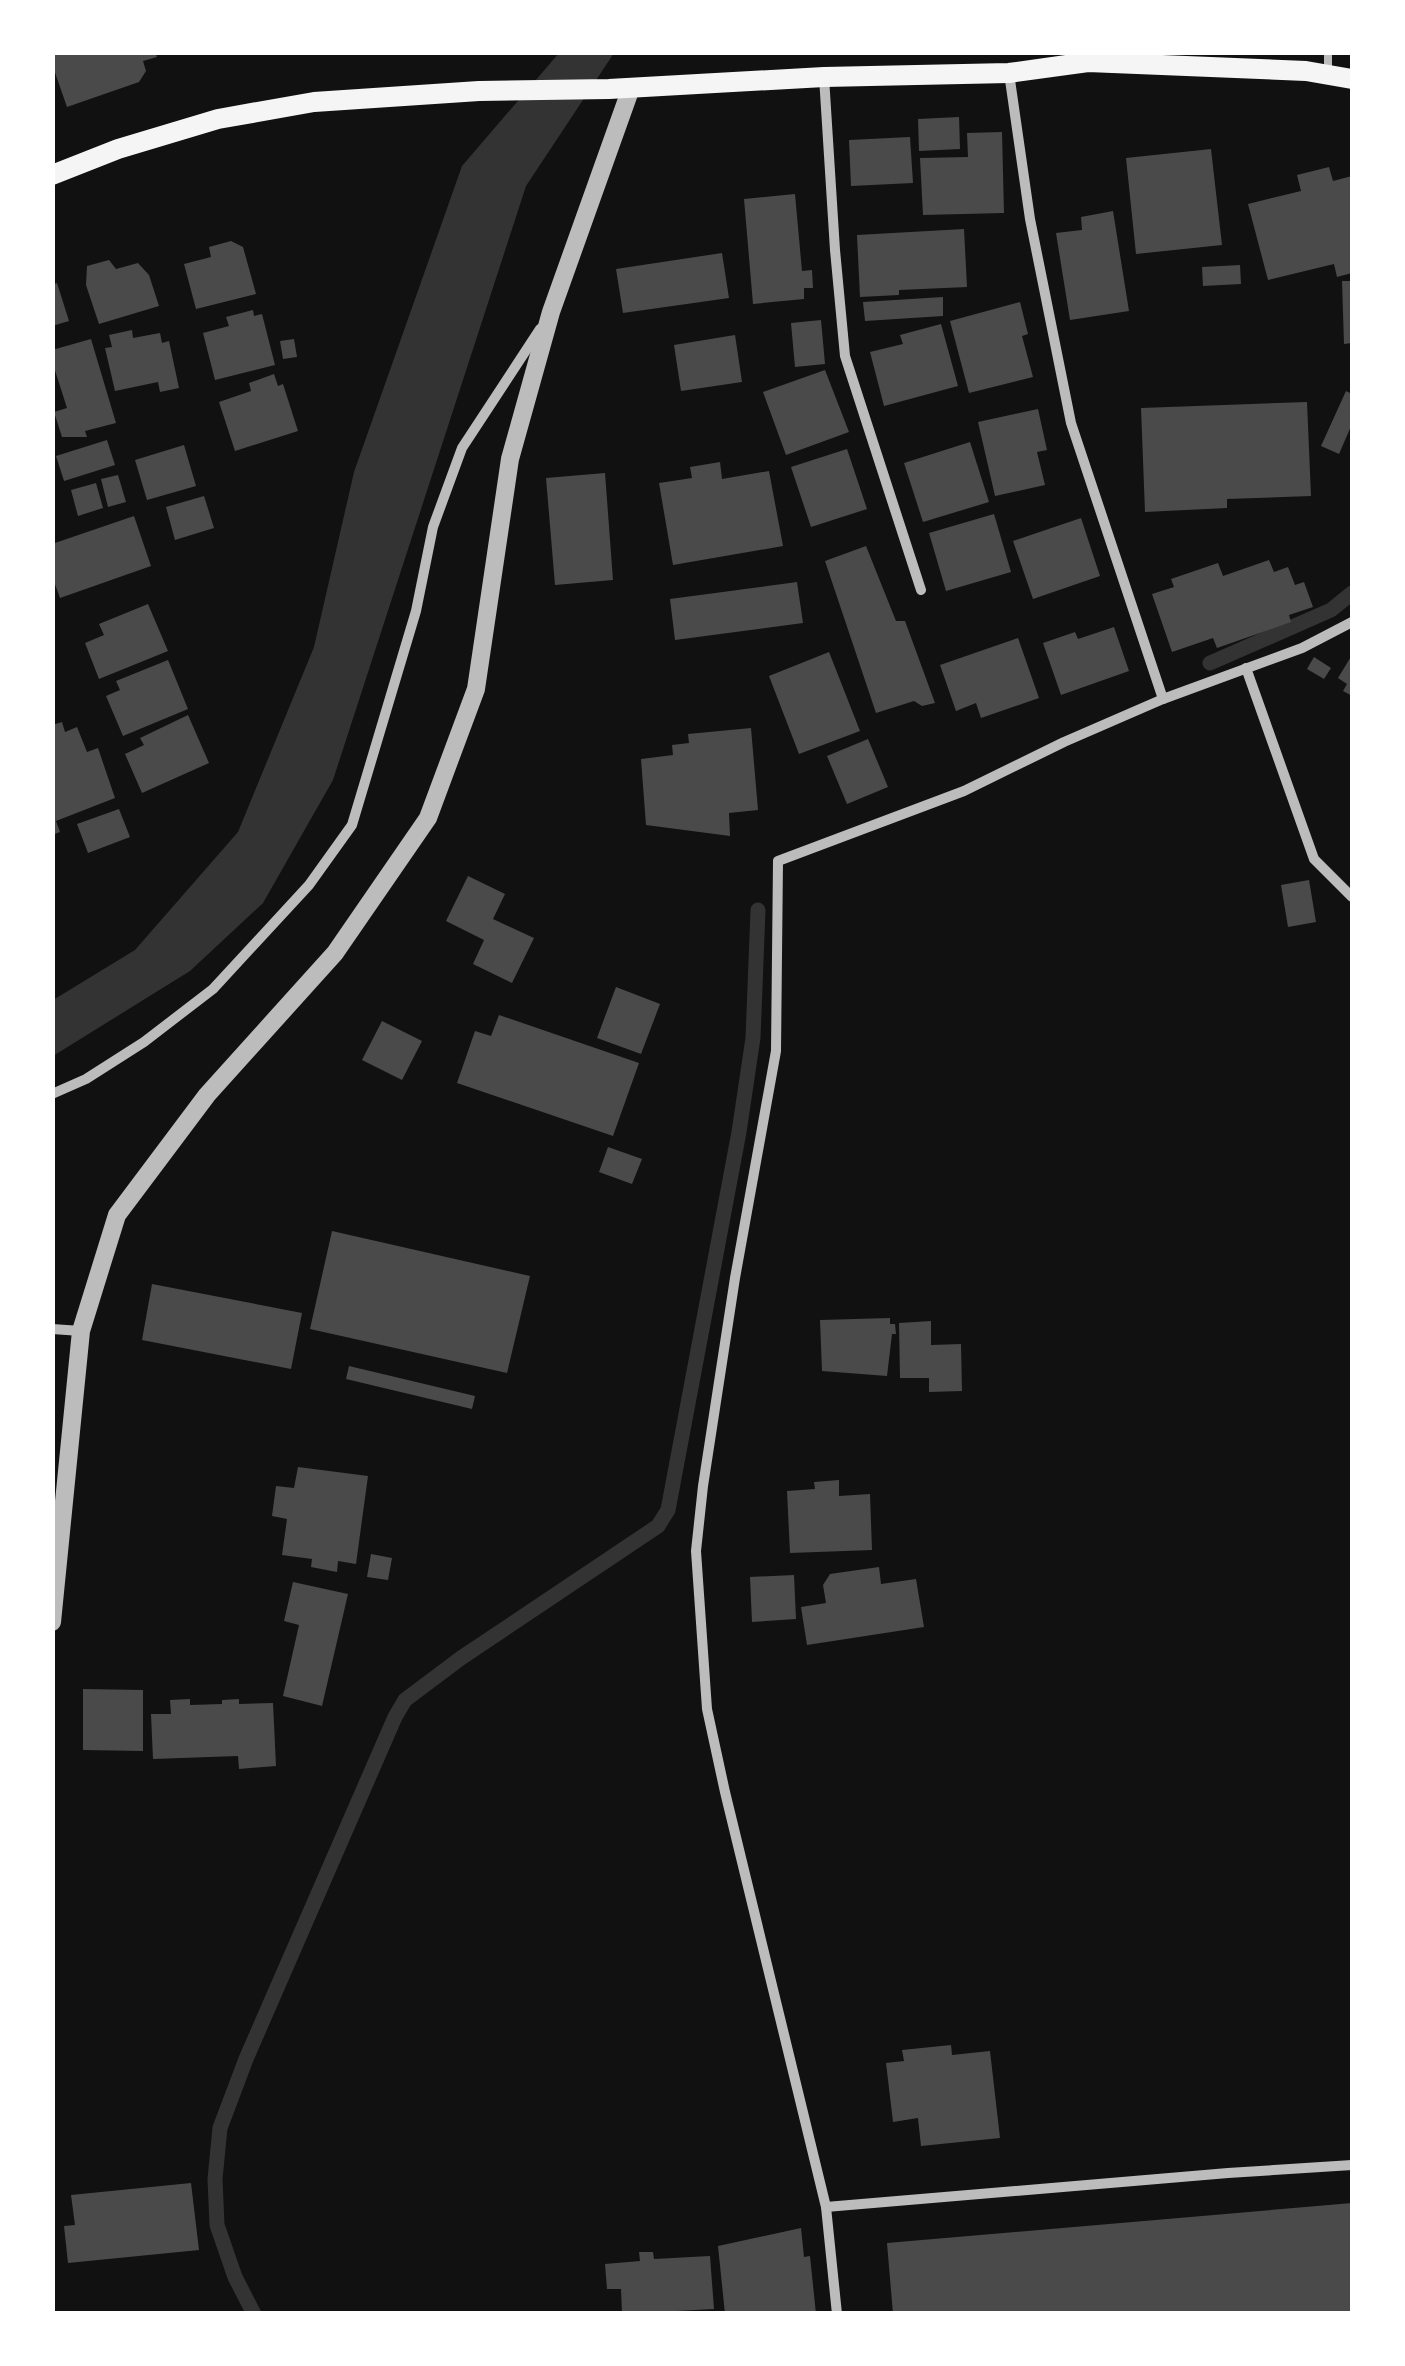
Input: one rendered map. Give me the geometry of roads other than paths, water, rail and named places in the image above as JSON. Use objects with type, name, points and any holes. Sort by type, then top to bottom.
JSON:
[{"type":"main road","points":[[53,174],[218,119],[314,102],[824,77],[1009,73],[1090,58],[1306,71],[1352,78]]},
{"type":"street","points":[[1009,73],[1030,220],[1071,423],[1163,700]]},
{"type":"street","points":[[824,77],[846,356],[921,590]]},
{"type":"street","points":[[52,1622],[82,1332],[118,1216],[207,1095],[335,953],[428,818],[476,689],[510,459],[551,312],[631,88]]},
{"type":"street","points":[[52,1094],[86,1079],[144,1042],[213,990],[309,885],[352,825],[416,611],[433,527],[462,448],[551,312]]},
{"type":"street","points":[[837,2314],[826,2207],[707,1710],[696,1552],[702,1486],[776,1051],[778,861],[964,791],[1064,742],[1302,648],[1352,622]]},
{"type":"street","points":[[1246,668],[1314,860],[1352,897]]},
{"type":"street","points":[[52,1329],[82,1332]]},
{"type":"street","points":[[826,2207],[1352,2165]]},
{"type":"lane","points":[[1328,52],[1328,74]]},
{"type":"waterway","points":[[1210,663],[1331,610],[1352,593]]},
{"type":"waterway","points":[[254,2314],[235,2277],[217,2225],[215,2179],[220,2128],[246,2059],[395,1717],[405,1700],[658,1526],[668,1510],[739,1132],[753,1038],[758,910]]}]
